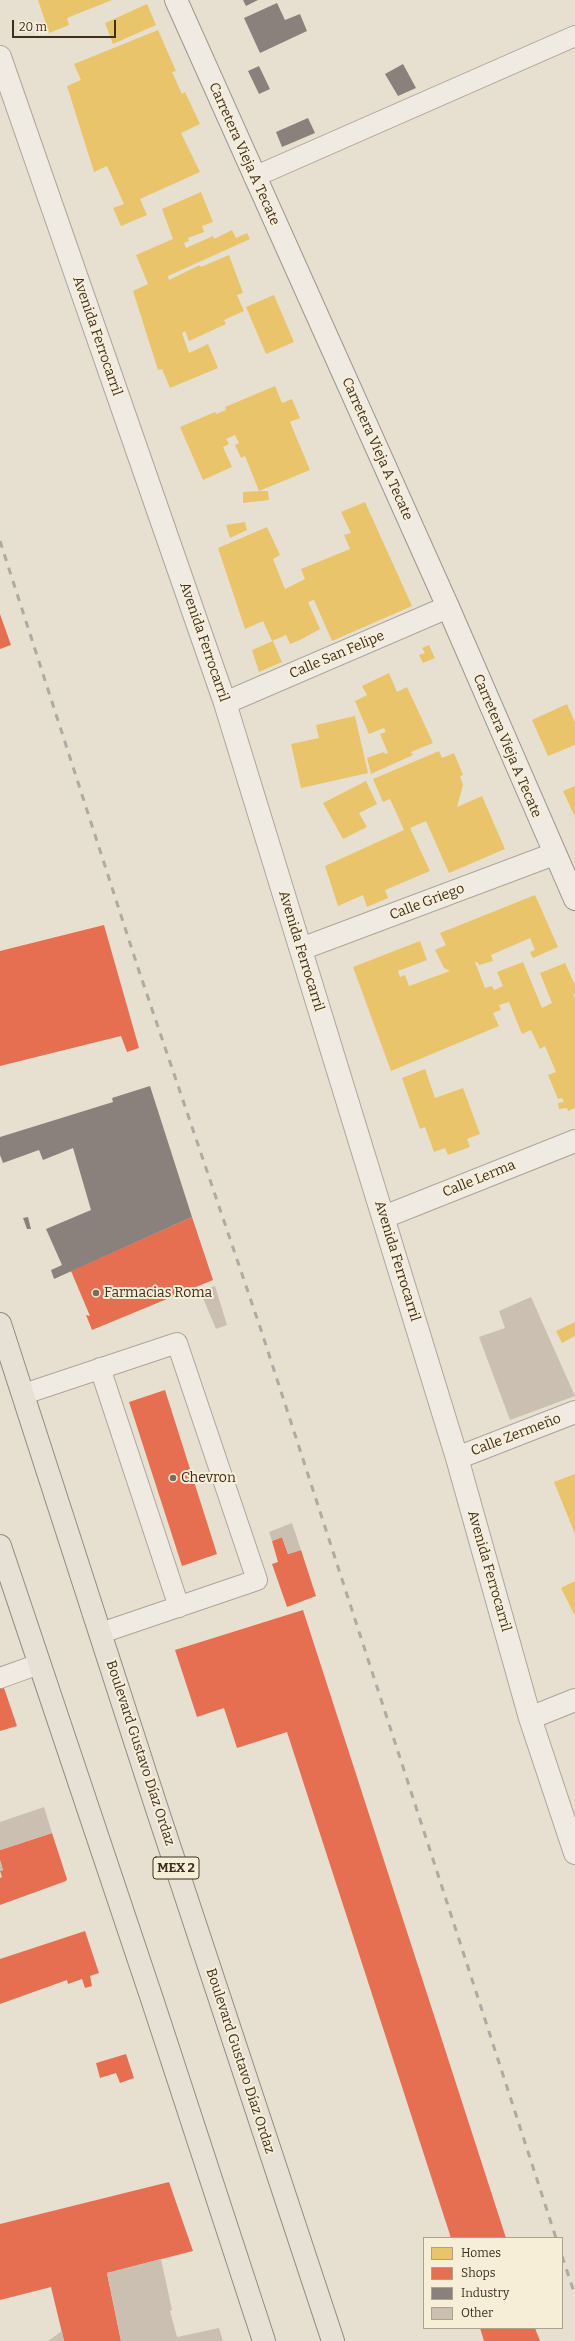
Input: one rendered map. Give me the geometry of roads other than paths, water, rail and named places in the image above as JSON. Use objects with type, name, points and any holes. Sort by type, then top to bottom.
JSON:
[{"type":"main road","name":"Boulevard Gustavo Díaz Ordaz","points":[[0,1324],[24,1394],[156,1806],[333,2341]]},
{"type":"main road","points":[[0,1546],[156,2010],[264,2341]]},
{"type":"street","name":"Carretera Vieja A Tecate","points":[[176,0],[448,607],[554,854],[575,899]]},
{"type":"street","name":"Avenida Ferrocarril","points":[[0,58],[225,703],[457,1458],[530,1718],[575,1853]]},
{"type":"street","name":"Calle San Felipe","points":[[225,703],[448,607]]},
{"type":"street","name":"Calle Griego","points":[[301,950],[554,854]]},
{"type":"street","name":"Calle Lerma","points":[[384,1218],[575,1141]]},
{"type":"street","name":"Calle Zermeño","points":[[457,1458],[575,1412]]},
{"type":"street","points":[[530,1718],[575,1700]]},
{"type":"lane","points":[[254,177],[575,36]]},
{"type":"lane","points":[[24,1394],[177,1343],[257,1580],[101,1633]]},
{"type":"lane","points":[[100,1368],[179,1606]]},
{"type":"lane","points":[[0,1678],[39,1664]]},
{"type":"railway","points":[[0,541],[138,968],[261,1330],[556,2237]]},
{"type":"railway","points":[[563,2259],[575,2295]]},
{"type":"place","name":"Farmacias Roma","points":[[96,1293]]},
{"type":"place","name":"Chevron","points":[[173,1478]]}]
